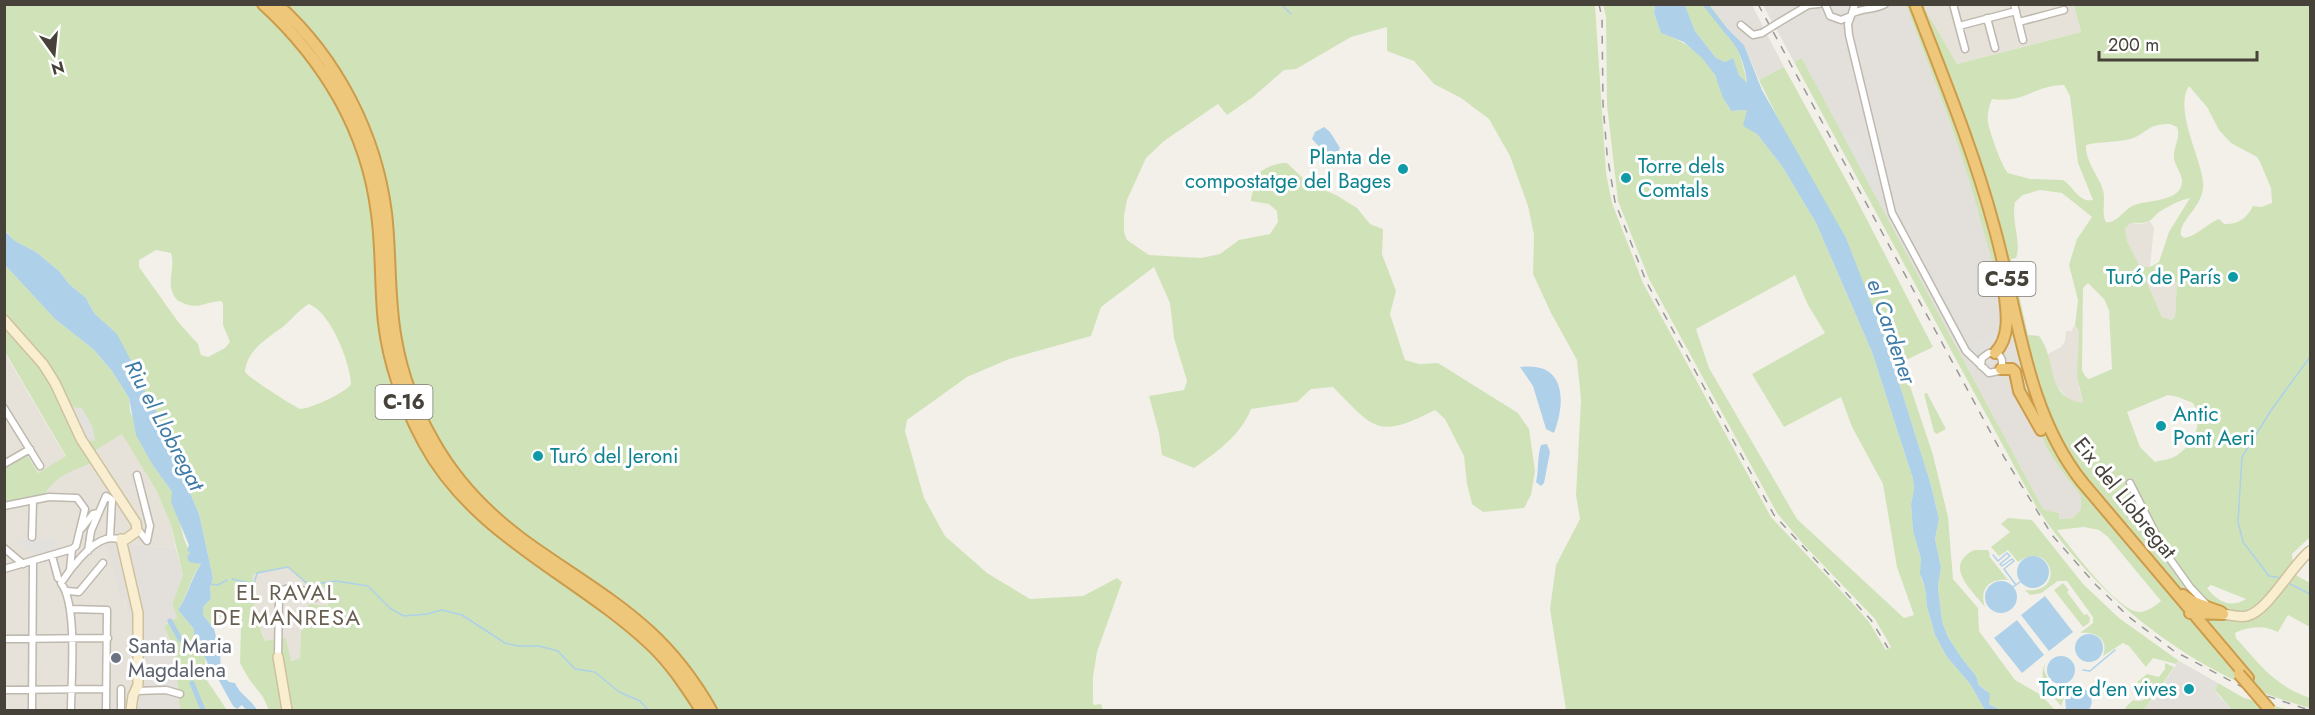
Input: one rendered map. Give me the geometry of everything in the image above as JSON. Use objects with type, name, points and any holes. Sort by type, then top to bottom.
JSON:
[{"type":"highway","name":"C-16","points":[[263,4],[321,68],[342,102],[363,153],[377,214],[387,340],[401,393],[424,444],[452,484],[481,516],[630,626],[650,644],[669,664],[701,711]]},
{"type":"highway","name":"C-16","points":[[277,4],[309,38],[334,70],[350,98],[369,142],[382,184],[386,213],[396,341],[413,399],[434,442],[455,472],[520,538],[584,580],[650,631],[684,669],[711,711]]},
{"type":"highway","name":"Eix del Llobregat","points":[[1910,4],[1971,169],[2034,402],[2043,427],[2056,452],[2080,486],[2173,593]]},
{"type":"highway","name":"Eix del Llobregat","points":[[1915,4],[1985,195],[2035,390],[2047,425],[2071,469],[2205,631],[2275,711]]},
{"type":"highway","points":[[1989,355],[2003,340],[2007,325],[2001,275]]},
{"type":"highway","points":[[2001,369],[2007,368],[2015,372],[2019,391],[2037,419],[2047,441],[2056,452]]},
{"type":"highway","points":[[2173,593],[2181,593],[2193,602],[2207,606],[2221,614]]},
{"type":"highway","points":[[2173,593],[2190,614],[2221,614]]},
{"type":"highway","points":[[2205,631],[2194,619],[2194,614],[2198,608],[2207,606]]},
{"type":"highway","points":[[2205,631],[2207,622],[2221,614]]},
{"type":"highway","name":"Eix del Llobregat","points":[[2243,676],[2270,711]]},
{"type":"street","points":[[1741,26],[1753,35],[1762,33],[1809,5],[1819,4],[1825,7],[1830,16],[1844,24],[1850,35]]},
{"type":"street","points":[[1855,4],[1848,24],[1892,213],[1960,342],[1969,354],[1989,374],[2001,369],[2002,359],[1989,355],[1969,354]]},
{"type":"street","points":[[1860,4],[1869,9]]},
{"type":"street","points":[[1838,20],[1861,9],[1885,4]]},
{"type":"street","points":[[1953,4],[1965,49]]},
{"type":"street","points":[[1959,26],[2015,8],[2023,40]]},
{"type":"street","points":[[2019,22],[2064,10]]},
{"type":"street","points":[[1987,18],[1995,48]]},
{"type":"street","points":[[4,320],[43,364],[55,383],[81,439],[147,541],[150,526],[137,475]]},
{"type":"street","points":[[1982,366],[1989,355]]},
{"type":"street","points":[[4,408],[40,466]]},
{"type":"street","points":[[4,464],[30,449]]},
{"type":"street","points":[[2130,483],[2165,552],[2207,606]]},
{"type":"street","points":[[87,552],[91,531],[106,496],[112,500],[110,538]]},
{"type":"street","points":[[4,506],[50,497],[77,499],[85,509],[76,546],[72,549],[4,568]]},
{"type":"street","points":[[32,537],[33,501]]},
{"type":"street","points":[[80,528],[93,513],[98,513]]},
{"type":"street","points":[[60,581],[87,552],[105,539],[133,536],[137,531],[136,526]]},
{"type":"street","points":[[121,539],[138,613],[138,685],[133,696],[131,711]]},
{"type":"street","points":[[4,548],[23,564]]},
{"type":"street","points":[[70,570],[72,549]]},
{"type":"street","points":[[2221,614],[2240,617],[2259,610],[2310,551]]},
{"type":"street","points":[[52,556],[60,581],[67,591],[70,609],[71,711]]},
{"type":"street","points":[[32,711],[33,561]]},
{"type":"street","points":[[67,591],[79,592],[104,563]]},
{"type":"street","points":[[287,711],[278,657],[279,596],[283,591],[294,587],[306,591],[314,598]]},
{"type":"street","points":[[70,609],[107,610],[106,711]]},
{"type":"street","points":[[4,639],[108,639]]},
{"type":"street","points":[[4,690],[106,689]]},
{"type":"street","points":[[121,689],[121,711]]},
{"type":"street","points":[[136,691],[166,690],[180,694]]},
{"type":"shaded area","points":[[1710,5],[1752,5],[1784,67],[1759,80],[1744,45]]},
{"type":"shaded area","points":[[1763,5],[1906,5],[1969,180],[2004,305],[2005,326],[2013,338],[2036,422],[2047,449],[2081,496],[2081,509],[2073,518],[2059,519],[2059,513],[2045,510],[2041,505],[1802,58],[1794,62]]},
{"type":"shaded area","points":[[1925,5],[2074,5],[2081,32],[1957,64],[1925,9]]},
{"type":"shaded area","points":[[1853,128],[1874,168],[1879,189],[1873,192],[1843,135]]},
{"type":"shaded area","points":[[2150,221],[2154,228],[2150,267],[2139,267],[2127,241],[2125,228],[2131,223],[2143,224]]},
{"type":"shaded area","points":[[2155,277],[2177,283],[2175,317],[2171,320],[2165,320],[2162,317],[2146,280]]},
{"type":"shaded area","points":[[2075,325],[2079,332],[2079,388],[2083,403],[2070,401],[2053,382],[2048,354],[2061,347],[2065,341],[2066,331],[2071,331]]},
{"type":"shaded area","points":[[1995,334],[1998,344],[1974,353],[1968,345]]},
{"type":"shaded area","points":[[4,352],[66,457],[38,473],[27,455],[5,469]]},
{"type":"shaded area","points":[[71,407],[82,408],[93,428],[95,440],[88,442],[70,410]]},
{"type":"shaded area","points":[[122,433],[156,490],[171,525],[176,549],[106,541],[125,599],[131,627],[139,630],[138,710],[5,710],[5,503],[43,497],[49,487],[63,474],[90,463],[86,456]]},
{"type":"shaded area","points":[[17,539],[56,539],[58,551],[36,557],[27,546],[17,543]]},
{"type":"shaded area","points":[[105,541],[176,549],[183,575],[172,604],[177,617],[164,626],[174,651],[180,710],[138,710],[139,630],[131,627],[125,599],[120,598]]},
{"type":"shaded area","points":[[288,568],[309,587],[329,587],[328,606],[308,605],[306,627],[301,631],[300,658],[290,661],[273,640],[266,642],[253,610],[252,591],[253,574]]},
{"type":"shaded area","points":[[2179,661],[2218,683],[2215,690],[2217,694],[2232,710],[2144,710]]},
{"type":"green space","points":[[5,5],[1595,5],[1606,173],[1612,203],[1643,283],[1771,517],[1869,622],[1886,650],[1891,647],[1875,619],[1804,545],[1777,513],[1649,279],[1618,201],[1607,105],[1606,17],[1603,5],[1655,5],[1654,13],[1661,33],[1678,40],[1699,54],[1715,76],[1731,111],[1747,110],[1748,127],[1757,134],[1782,166],[1816,223],[1872,352],[1913,479],[1911,504],[1913,531],[1921,559],[1921,578],[1925,588],[1927,607],[1935,635],[1947,657],[1970,684],[1985,710],[1566,710],[1550,609],[1556,565],[1580,519],[1576,495],[1581,400],[1577,360],[1533,274],[1534,235],[1528,206],[1510,156],[1489,119],[1461,98],[1434,84],[1414,61],[1387,51],[1387,27],[1351,37],[1296,69],[1284,70],[1253,97],[1227,115],[1218,104],[1164,141],[1146,158],[1127,200],[1124,232],[1127,240],[1149,255],[1201,258],[1220,254],[1239,240],[1270,234],[1278,222],[1277,211],[1269,204],[1251,201],[1255,184],[1254,177],[1269,167],[1283,163],[1287,163],[1308,183],[1336,195],[1357,208],[1370,224],[1383,229],[1382,254],[1396,291],[1390,314],[1405,360],[1419,364],[1438,363],[1518,413],[1529,429],[1535,471],[1531,495],[1524,508],[1483,512],[1472,504],[1464,456],[1445,419],[1435,410],[1401,425],[1389,427],[1378,425],[1359,413],[1333,387],[1311,389],[1297,402],[1251,409],[1235,435],[1194,468],[1162,455],[1159,433],[1149,396],[1184,390],[1187,381],[1174,338],[1170,303],[1154,267],[1101,307],[1091,336],[1009,359],[967,377],[907,420],[905,431],[924,498],[945,536],[987,573],[1030,599],[1083,596],[1117,578],[1122,582],[1097,652],[1093,677],[1093,702],[1094,705],[1101,704],[1103,710],[269,710],[240,663],[241,626],[235,621],[218,616],[211,625],[203,615],[203,607],[211,599],[210,588],[213,578],[199,514],[161,430],[155,407],[137,387],[131,386],[130,383],[135,376],[103,321],[94,313],[86,298],[69,284],[59,271],[36,252],[15,241],[5,230]],"holes":[[[156,250],[171,253],[171,288],[177,300],[195,306],[221,301],[223,303],[223,325],[230,342],[225,348],[208,357],[201,355],[198,344],[179,323],[139,267],[139,260]],[[1795,275],[1808,305],[1825,333],[1752,374],[1784,427],[1841,397],[1852,427],[1883,484],[1897,567],[1914,615],[1904,618],[1797,519],[1709,368],[1696,329]],[[309,304],[325,317],[343,351],[351,384],[328,400],[300,409],[245,372],[254,351]],[[288,568],[309,587],[329,587],[328,606],[308,604],[306,627],[301,631],[300,658],[291,661],[286,638],[265,641],[255,609],[253,574]]]},
{"type":"green space","points":[[1685,5],[1710,5],[1727,28],[1724,32],[1740,56],[1747,84],[1739,75],[1733,59],[1725,62],[1716,58],[1695,31]]},
{"type":"green space","points":[[1906,5],[1925,5],[1925,9],[1957,64],[2081,32],[2074,5],[2310,5],[2310,537],[2292,554],[2294,574],[2310,583],[2310,627],[2288,615],[2278,632],[2256,627],[2235,633],[2236,638],[2269,674],[2287,687],[2310,698],[2310,708],[2269,695],[2191,657],[2122,605],[2091,575],[2063,543],[2037,508],[1794,62],[1802,58],[2041,505],[2045,510],[2059,513],[2059,519],[2073,518],[2081,509],[2081,496],[2047,449],[2036,422],[2013,338],[2005,326],[2004,305],[1951,125]],"holes":[[[2064,85],[2070,96],[2078,163],[2093,200],[2080,197],[2063,180],[2030,179],[2008,173],[1999,157],[1988,123],[1988,110],[1992,99],[2013,99],[2045,88]],[[2189,86],[2207,107],[2219,130],[2231,143],[2257,157],[2271,188],[2272,203],[2261,207],[2253,206],[2248,214],[2238,222],[2224,224],[2219,219],[2184,238],[2181,235],[2181,229],[2197,205],[2203,190],[2201,171],[2189,133],[2184,107]],[[2170,124],[2177,127],[2174,158],[2182,180],[2181,187],[2170,196],[2132,206],[2116,219],[2106,222],[2103,190],[2090,162],[2086,145],[2130,139],[2156,126]],[[2040,190],[2062,193],[2092,217],[2077,239],[2069,265],[2078,300],[2075,325],[2079,332],[2077,376],[2083,403],[2062,393],[2057,385],[2045,346],[2039,336],[2028,335],[2011,259],[2016,258],[2018,252],[2015,202],[2023,195]],[[2190,198],[2169,232],[2159,262],[2150,267],[2140,267],[2127,241],[2125,228],[2131,223],[2150,221],[2161,211]],[[2155,277],[2177,283],[2175,317],[2171,320],[2162,317],[2146,280]],[[2088,283],[2104,299],[2109,310],[2112,369],[2089,379],[2082,370],[2083,288]],[[2168,395],[2193,403],[2198,418],[2197,426],[2192,440],[2181,452],[2172,458],[2155,462],[2140,447],[2127,412]],[[2084,527],[2099,530],[2108,537],[2161,601],[2140,612],[2131,609],[2108,591],[2057,530]],[[2211,585],[2246,599],[2229,603],[2215,597],[2207,588]]]},
{"type":"green space","points":[[1784,67],[1851,189],[1933,347],[1902,362],[1933,455],[1948,517],[1953,579],[1978,608],[1979,631],[2015,680],[2041,695],[2055,710],[2001,710],[1989,704],[1986,690],[1979,685],[1976,676],[1948,637],[1942,621],[1938,587],[1941,567],[1935,539],[1939,519],[1931,485],[1886,341],[1870,303],[1759,80]]},
{"type":"green space","points":[[5,265],[55,319],[93,349],[112,371],[129,398],[130,411],[152,464],[172,492],[190,553],[187,556],[189,561],[201,564],[178,610],[194,629],[194,635],[205,655],[206,679],[227,710],[180,710],[174,651],[164,626],[177,617],[172,604],[183,575],[171,525],[156,490],[122,434],[86,456],[91,463],[70,472],[52,484],[43,497],[5,503],[5,469],[27,455],[38,473],[66,456],[5,352]]},
{"type":"green space","points":[[1927,393],[1946,429],[1937,434],[1934,432],[1924,394]]},
{"type":"green space","points":[[2008,518],[2032,520],[2083,584],[2119,618],[2179,661],[2176,664],[2153,658],[2146,667],[2129,646],[2123,643],[2103,656],[2104,645],[2100,637],[2091,633],[2080,633],[2093,623],[2093,617],[2067,581],[2058,581],[2041,593],[2030,595],[2025,590],[2038,589],[2046,584],[2050,577],[2050,569],[2039,557],[2030,557],[2018,562],[2008,550],[1999,556],[1991,547],[2010,532],[2001,524]]},
{"type":"green space","points":[[1974,550],[1988,550],[1989,556],[2008,580],[1996,581],[1987,586],[1983,595],[1985,607],[1967,585],[1960,570],[1965,556]]},
{"type":"green space","points":[[2063,583],[2084,615],[2087,614],[2090,618],[2089,623],[2083,627],[2054,590]]},
{"type":"green space","points":[[2045,663],[2044,670],[2049,682],[2066,692],[2061,706],[2044,681],[2043,670]]},
{"type":"green space","points":[[2165,663],[2174,667],[2144,710],[2126,710],[2125,708],[2133,700],[2140,701],[2147,697],[2148,687],[2137,682],[2147,674],[2159,677],[2165,669]]},
{"type":"green space","points":[[2218,683],[2244,698],[2290,710],[2232,710],[2215,690]]},
{"type":"water","points":[[1655,5],[1685,5],[1695,31],[1716,58],[1725,62],[1733,58],[1739,75],[1747,83],[1740,55],[1723,31],[1727,28],[1744,45],[1762,90],[1846,238],[1886,341],[1931,485],[1939,519],[1935,539],[1941,567],[1938,587],[1942,621],[1948,637],[1976,676],[1979,685],[1990,694],[1989,704],[2001,710],[1985,710],[1970,684],[1947,657],[1935,635],[1920,573],[1921,559],[1913,531],[1911,504],[1913,479],[1872,352],[1816,223],[1782,166],[1757,134],[1743,126],[1747,110],[1731,111],[1723,98],[1715,75],[1703,59],[1684,42],[1661,33],[1654,13]]},
{"type":"water","points":[[1324,127],[1340,148],[1337,154],[1327,152],[1312,139],[1315,132]]},
{"type":"water","points":[[4,230],[15,241],[36,252],[59,271],[69,284],[86,298],[94,313],[117,334],[136,370],[130,382],[131,386],[141,385],[155,407],[161,430],[199,514],[213,578],[210,588],[211,599],[203,607],[203,615],[214,629],[220,651],[221,674],[229,682],[235,683],[257,710],[246,710],[242,705],[237,709],[233,706],[209,666],[194,635],[194,629],[178,610],[201,564],[189,562],[187,556],[190,553],[187,550],[189,545],[171,502],[172,492],[152,464],[136,435],[129,398],[112,371],[93,349],[55,319],[5,265]]},
{"type":"water","points":[[1520,367],[1546,370],[1559,386],[1560,408],[1554,433],[1546,429],[1533,386]]},
{"type":"water","points":[[1547,444],[1550,452],[1544,483],[1541,486],[1536,482],[1539,454],[1541,445]]},
{"type":"water","points":[[2033,556],[2044,561],[2049,572],[2044,583],[2033,588],[2022,583],[2017,572],[2022,561]]},
{"type":"water","points":[[2001,581],[2012,586],[2017,597],[2012,608],[2001,613],[1990,608],[1985,597],[1990,586]]},
{"type":"water","points":[[2045,596],[2073,632],[2049,651],[2021,615]]},
{"type":"water","points":[[2017,620],[2044,655],[2022,673],[1994,638]]},
{"type":"water","points":[[2089,634],[2099,638],[2103,648],[2099,658],[2089,662],[2079,658],[2075,648],[2079,638]]},
{"type":"water","points":[[2061,656],[2071,660],[2075,670],[2071,680],[2061,684],[2051,680],[2047,670],[2051,660]]},
{"type":"water","points":[[2075,687],[2080,687],[2090,694],[2092,701],[2089,710],[2066,710],[2065,696]]},
{"type":"waterway","points":[[1281,4],[1291,14]]},
{"type":"waterway","points":[[1705,4],[1728,33]]},
{"type":"waterway","points":[[2282,578],[2269,576],[2243,542],[2238,522],[2242,457],[2272,409],[2310,357]]},
{"type":"waterway","points":[[1993,555],[1998,561],[2007,553],[2010,556],[2000,564],[2002,566],[2012,559],[2014,561],[2004,569],[2016,585]]},
{"type":"waterway","points":[[232,579],[254,584],[257,573],[288,567],[309,585],[336,581],[368,586],[391,609],[404,616],[442,610],[462,615],[505,643],[518,646],[539,646],[558,651],[575,669],[595,672],[619,692],[640,701],[648,710]]},
{"type":"waterway","points":[[211,584],[218,585],[227,580]]},
{"type":"waterway","points":[[2013,587],[2020,582]]},
{"type":"waterway","points":[[2288,583],[2310,594]]},
{"type":"waterway","points":[[170,621],[180,639]]},
{"type":"waterway","points":[[2083,670],[2090,671],[2115,650]]},
{"type":"waterway","points":[[192,683],[203,710]]},
{"type":"railway","points":[[1599,4],[1602,18],[1603,104],[1607,154],[1615,202],[1646,281],[1774,515],[1871,620],[1888,648]]},
{"type":"railway","points":[[1758,4],[2004,457],[2052,535],[2096,585],[2129,617],[2174,651],[2246,689],[2309,710]]},
{"type":"place","name":"Planta de compostatge del Bages","points":[[1403,169]]},
{"type":"place","name":"Torre dels Comtals","points":[[1626,178]]},
{"type":"place","name":"Turó de París","points":[[2233,277]]},
{"type":"place","name":"Antic Pont Aeri","points":[[2161,426]]},
{"type":"place","name":"Turó del Jeroni","points":[[538,456]]},
{"type":"place","name":"Santa Maria Magdalena","points":[[116,658]]},
{"type":"place","name":"Torre d'en vives","points":[[2189,689]]},
{"type":"district","name":"EL RAVAL DE MANRESA","points":[[287,604]]},
{"type":"water label","name":"el Cardener","points":[[1892,331]]},
{"type":"water label","name":"Riu el Llobregat","points":[[165,425]]}]
